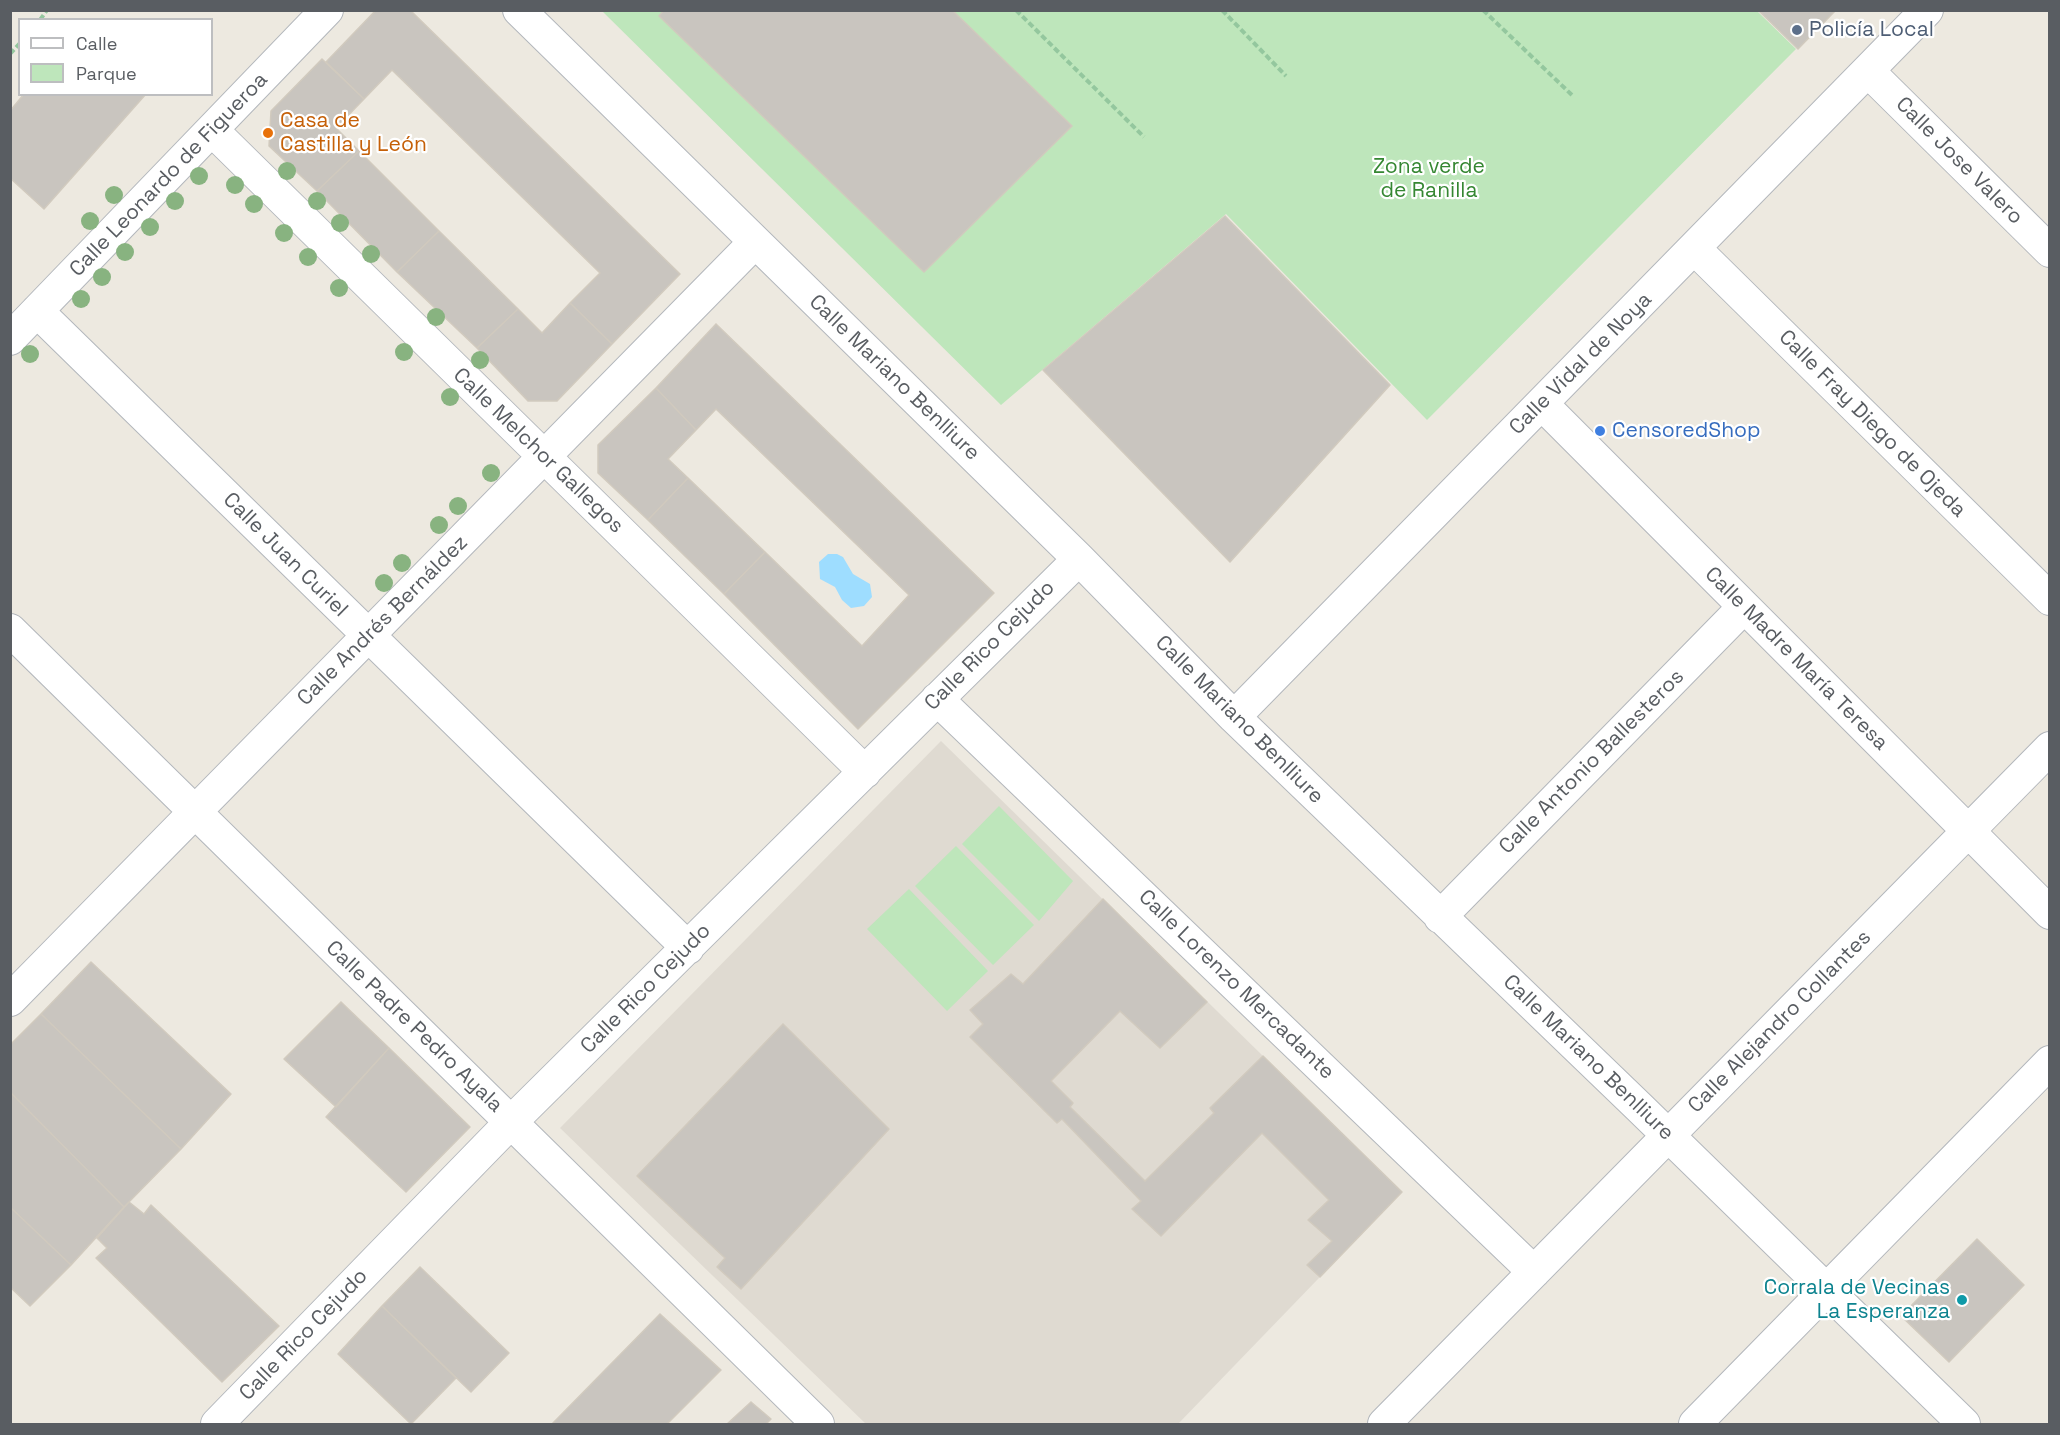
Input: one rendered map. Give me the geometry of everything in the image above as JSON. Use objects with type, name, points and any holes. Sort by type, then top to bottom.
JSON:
[{"type":"street","name":"Calle Leonardo de Figueroa","points":[[10,339],[327,10]]},
{"type":"street","name":"Calle Mariano Benlliure","points":[[519,10],[1079,559],[1234,717],[1668,1135],[1964,1425]]},
{"type":"street","name":"Calle Vidal de Noya","points":[[1234,717],[1869,72],[1927,10]]},
{"type":"street","name":"Calle Jose Valero","points":[[1869,72],[2049,251]]},
{"type":"street","name":"Calle Melchor Gallegos","points":[[212,130],[865,772]]},
{"type":"street","name":"Calle Andrés Bernáldez","points":[[10,1000],[755,242]]},
{"type":"street","name":"Calle Fray Diego de Ojeda","points":[[1695,249],[2049,599]]},
{"type":"street","name":"Calle Juan Curiel","points":[[37,311],[688,948]]},
{"type":"street","name":"Calle Madre María Teresa","points":[[1542,404],[2049,914]]},
{"type":"street","name":"Calle Rico Cejudo","points":[[218,1425],[511,1122],[1079,559]]},
{"type":"street","name":"Calle Antonio Ballesteros","points":[[1440,917],[1744,607]]},
{"type":"street","name":"Calle Padre Pedro Ayala","points":[[10,630],[818,1425]]},
{"type":"street","name":"Calle Lorenzo Mercadante","points":[[937,699],[1534,1272]]},
{"type":"street","name":"Calle Alejandro Collantes","points":[[1396,1421],[1534,1272],[2049,748]]},
{"type":"street","points":[[1695,1425],[2049,1062]]},
{"type":"path","points":[[1016,10],[1144,137]]},
{"type":"path","points":[[1222,10],[1286,76]]},
{"type":"path","points":[[1483,10],[1574,97]]},
{"type":"shaded area","points":[[941,741],[1402,1192],[1178,1424],[866,1424],[560,1128]]},
{"type":"green space","name":"Zona verde de Ranilla","points":[[1756,10],[1796,49],[1427,420],[1226,214],[1001,405],[602,11]]},
{"type":"green space","points":[[999,806],[1073,881],[1039,921],[962,844]]},
{"type":"green space","points":[[956,846],[1034,925],[993,965],[915,886]]},
{"type":"green space","points":[[909,889],[988,971],[947,1011],[867,929]]},
{"type":"water","points":[[828,554],[843,557],[853,574],[870,584],[872,597],[864,606],[851,608],[842,600],[835,587],[820,579],[819,562]]},
{"type":"building","points":[[376,10],[410,10],[680,274],[612,344],[570,303],[600,273],[392,70],[364,99],[326,62]]},
{"type":"building","points":[[664,10],[952,10],[1072,126],[924,272],[659,16]]},
{"type":"building","name":"Policía Local","points":[[1758,10],[1836,10],[1798,49]]},
{"type":"building","points":[[322,59],[364,99],[336,128],[359,151],[317,191],[269,146],[271,111]]},
{"type":"building","points":[[22,96],[144,96],[44,209],[10,178],[10,111]]},
{"type":"building","points":[[359,151],[439,231],[397,272],[317,191]]},
{"type":"building","points":[[1225,216],[1390,385],[1230,562],[1043,370]]},
{"type":"building","points":[[439,231],[518,309],[477,348],[397,272]]},
{"type":"building","points":[[570,303],[612,344],[557,401],[528,401],[477,348],[518,309],[542,333]]},
{"type":"building","points":[[716,324],[994,593],[858,729],[724,594],[765,552],[862,646],[909,595],[716,409],[696,430],[656,388]]},
{"type":"building","points":[[656,388],[696,430],[668,459],[688,478],[648,520],[598,473],[598,445]]},
{"type":"building","points":[[688,478],[765,552],[724,594],[648,520]]},
{"type":"building","points":[[1103,899],[1207,1002],[1160,1048],[1120,1011],[1051,1081],[1073,1103],[1070,1107],[1145,1181],[1214,1113],[1210,1108],[1263,1056],[1402,1192],[1320,1277],[1307,1265],[1332,1241],[1308,1220],[1329,1200],[1262,1133],[1161,1236],[1132,1209],[1141,1201],[1062,1119],[1057,1123],[970,1037],[983,1024],[970,1010],[1011,974],[1023,984]]},
{"type":"building","points":[[91,962],[231,1094],[181,1149],[41,1014]]},
{"type":"building","points":[[341,1002],[389,1048],[336,1107],[284,1059]]},
{"type":"building","points":[[41,1014],[181,1149],[124,1207],[10,1092],[10,1045]]},
{"type":"building","points":[[783,1024],[889,1129],[741,1289],[717,1267],[725,1258],[637,1176]]},
{"type":"building","points":[[389,1048],[470,1127],[406,1192],[326,1117]]},
{"type":"building","points":[[10,1092],[124,1207],[71,1265],[10,1207]]},
{"type":"building","points":[[129,1202],[144,1214],[151,1205],[279,1326],[222,1382],[96,1258],[107,1248],[97,1238]]},
{"type":"building","points":[[10,1207],[71,1265],[30,1306],[10,1287]]},
{"type":"building","name":"Corrala de Vecinas La Esperanza","points":[[1977,1239],[2024,1285],[1949,1362],[1901,1316]]},
{"type":"building","points":[[420,1267],[509,1353],[471,1392],[382,1306]]},
{"type":"building","points":[[382,1306],[456,1378],[411,1424],[338,1354]]},
{"type":"building","points":[[660,1314],[721,1370],[667,1424],[552,1424]]},
{"type":"building","points":[[751,1402],[771,1419],[766,1424],[727,1424]]},
{"type":"place","name":"Policía Local","points":[[1797,30]]},
{"type":"place","name":"Casa de Castilla y León","points":[[268,133]]},
{"type":"place","name":"CensoredShop","points":[[1600,431]]},
{"type":"place","name":"Corrala de Vecinas La Esperanza","points":[[1962,1300]]}]
